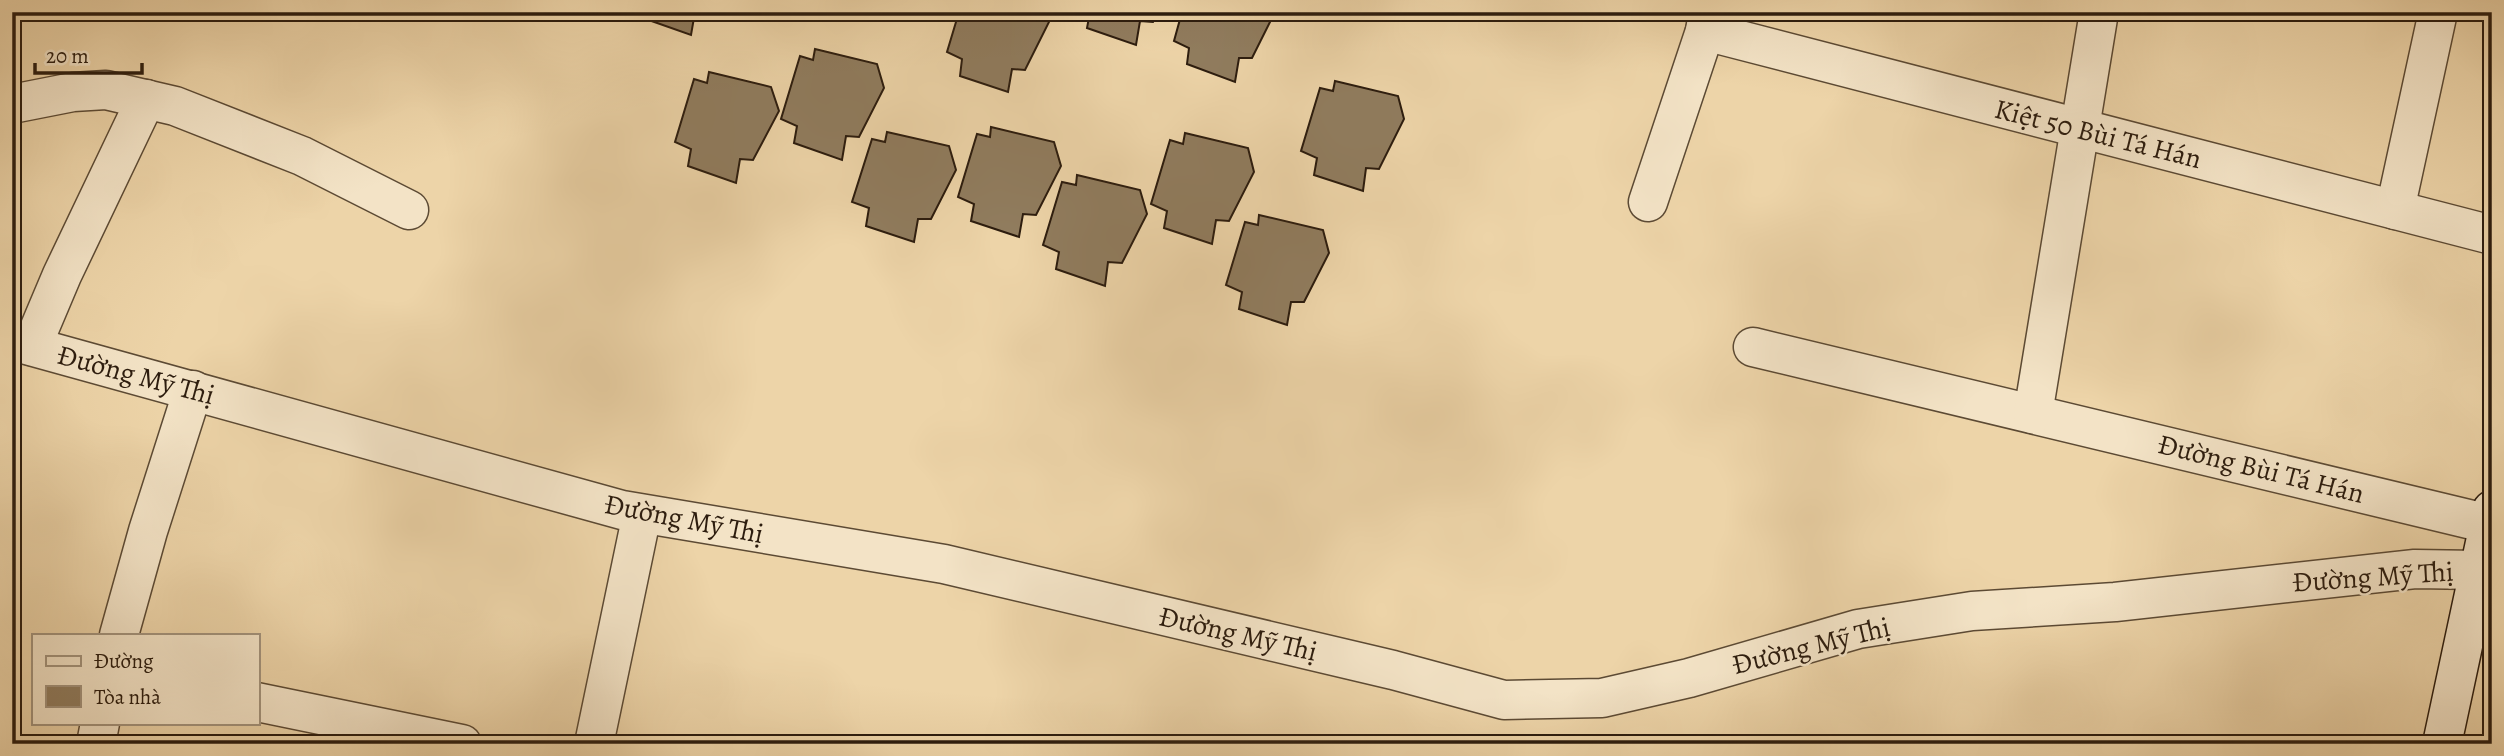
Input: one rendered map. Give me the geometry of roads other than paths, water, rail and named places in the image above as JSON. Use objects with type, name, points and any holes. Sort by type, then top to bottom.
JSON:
[{"type":"street","points":[[2033,414],[2099,12]]},
{"type":"street","points":[[2395,210],[2438,12]]},
{"type":"street","points":[[1648,202],[1706,22]]},
{"type":"street","name":"Kiệt 50 Bùi Tá Hán","points":[[1706,22],[2080,130],[2492,235]]},
{"type":"street","points":[[12,104],[90,90],[106,90],[175,106],[302,156],[409,211]]},
{"type":"street","points":[[22,344],[62,275],[146,99]]},
{"type":"street","name":"Đường Mỹ Thị","points":[[22,344],[622,510],[944,564],[1393,670],[1504,700],[1602,698],[1689,678],[1858,629],[1972,611],[2115,602],[2415,569],[2479,570]]},
{"type":"street","name":"Đường Bùi Tá Hán","points":[[1753,347],[2033,414],[2490,517],[2442,744]]},
{"type":"street","points":[[119,634],[148,531],[193,390]]},
{"type":"street","points":[[594,744],[642,513]]},
{"type":"street","points":[[259,702],[462,744]]},
{"type":"street","points":[[96,744],[100,724]]}]
